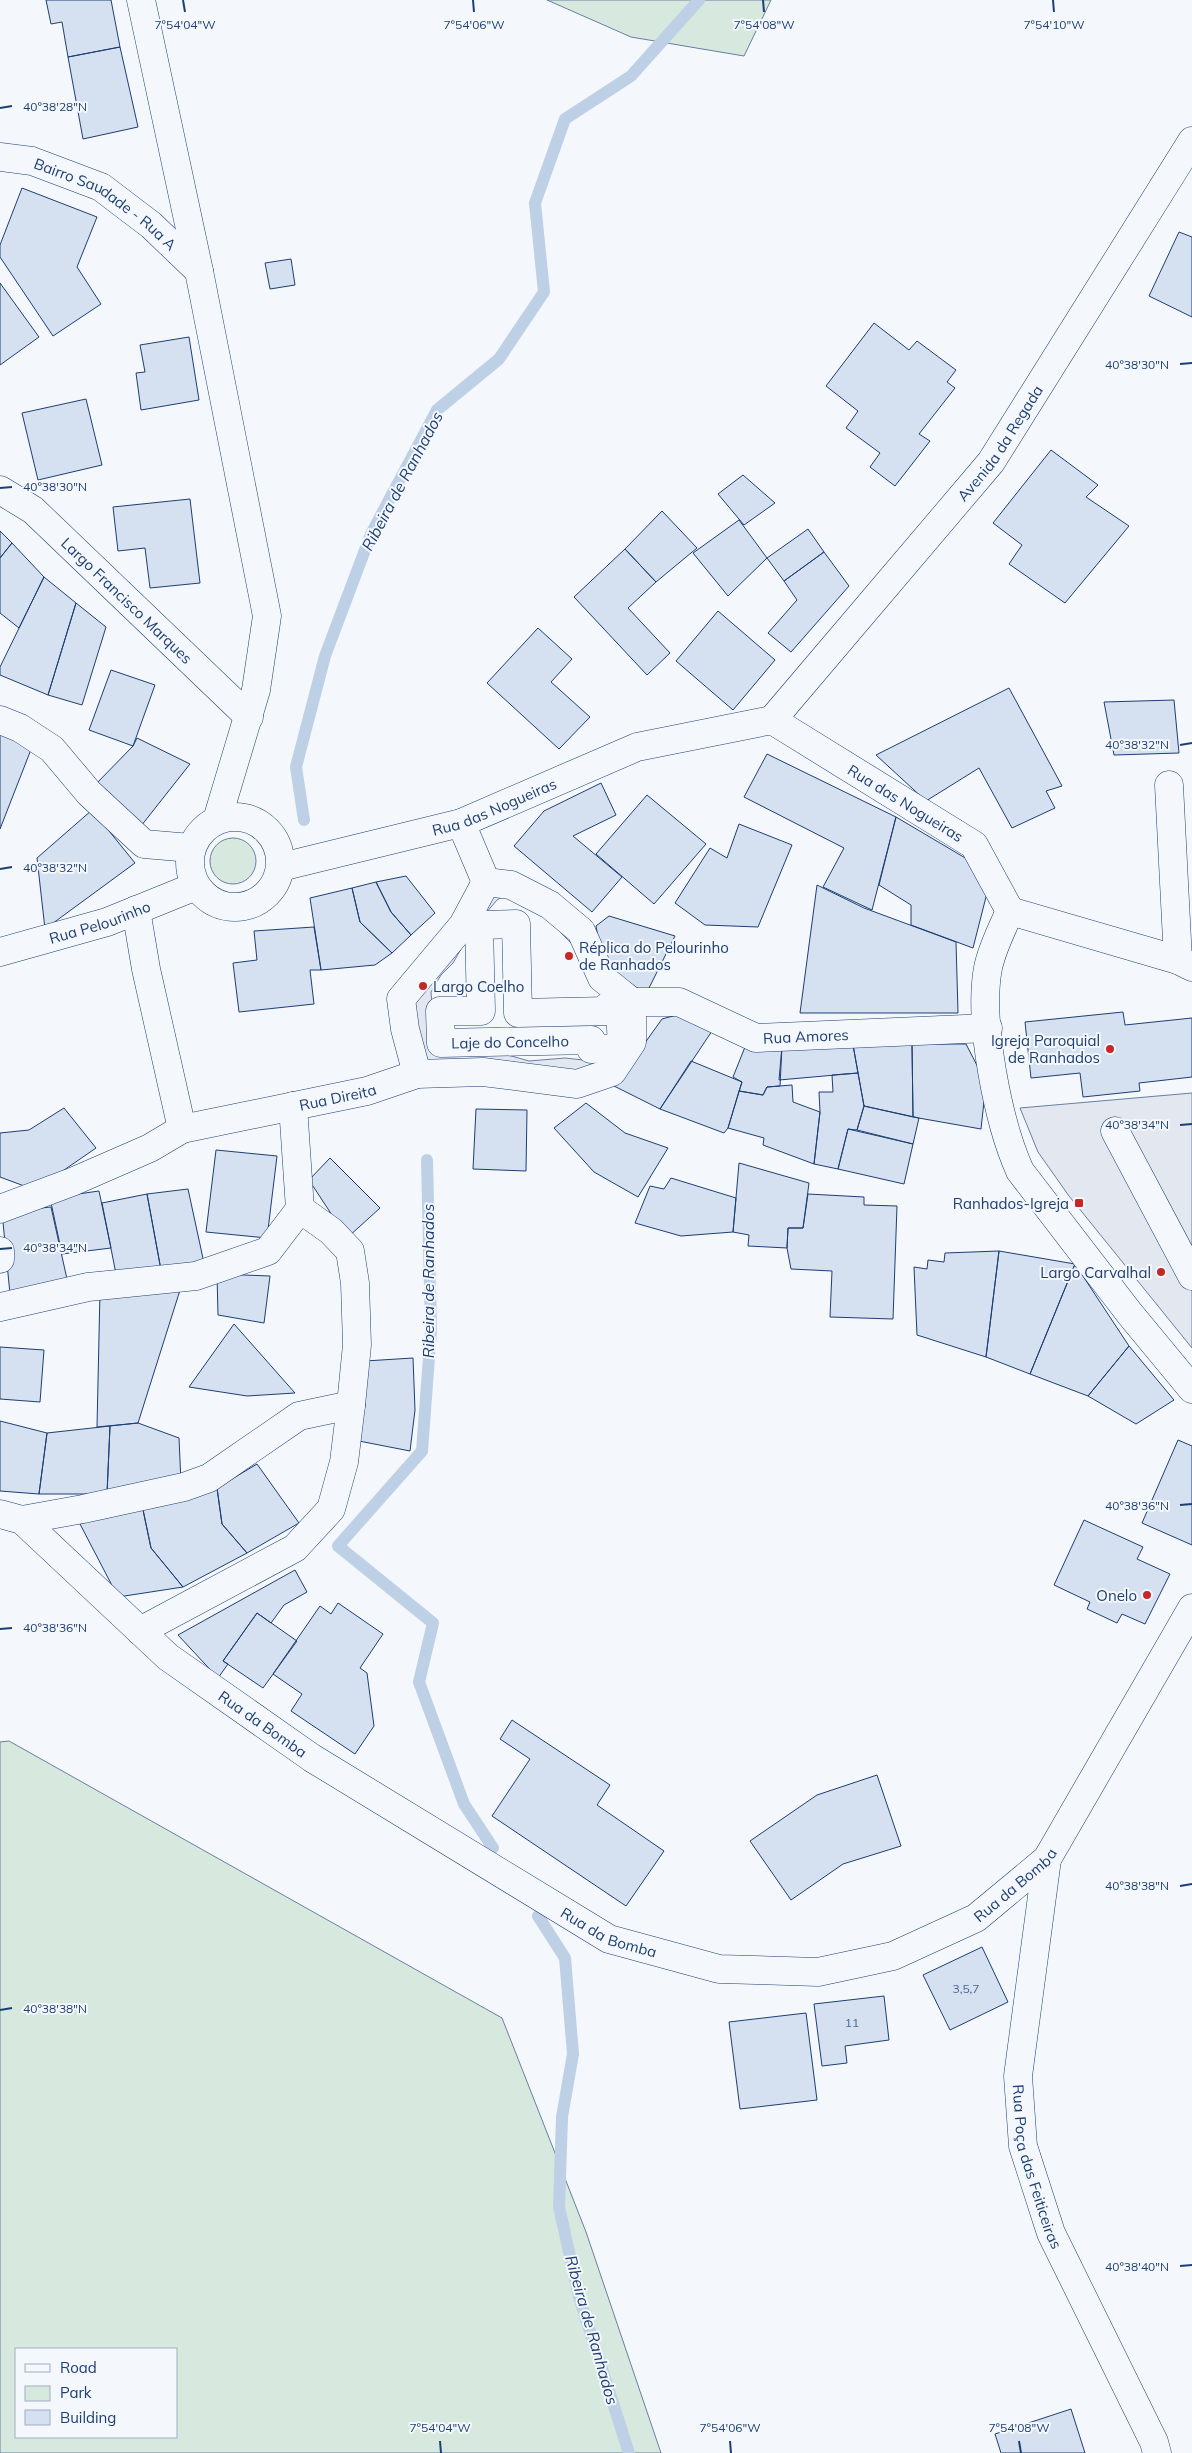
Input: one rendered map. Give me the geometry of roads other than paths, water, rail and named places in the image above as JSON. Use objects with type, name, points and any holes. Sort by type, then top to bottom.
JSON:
[{"type":"street","points":[[141,0],[199,271],[267,616],[256,690],[217,820]]},
{"type":"street","name":"Avenida da Regada","points":[[772,720],[991,462],[1192,140]]},
{"type":"street","name":"Bairro Saudade - Rua A","points":[[0,157],[32,161],[101,187],[151,225],[199,271]]},
{"type":"street","name":"Largo Francisco Marques","points":[[0,490],[33,510],[249,717]]},
{"type":"street","points":[[0,720],[20,728],[52,749],[89,793],[144,844],[191,848]]},
{"type":"street","name":"Rua das Nogueiras","points":[[281,867],[461,823],[637,747],[772,720],[974,845],[1010,911]]},
{"type":"street","points":[[1169,785],[1185,963],[1010,911],[998,938],[988,969],[985,999],[997,1096],[1014,1158],[1020,1171],[1130,1314],[1192,1389]]},
{"type":"street","points":[[233,817],[249,819],[262,826],[273,837],[280,851],[281,867],[277,881],[269,893],[258,902],[245,907],[231,908],[217,904],[205,897],[196,886],[189,861],[191,848],[206,827],[217,820],[233,817]]},
{"type":"street","points":[[461,823],[486,882]]},
{"type":"street","points":[[486,882],[510,885],[550,905],[581,931],[602,978],[626,1004]]},
{"type":"street","points":[[417,1074],[405,1029],[401,999],[463,924],[486,882]]},
{"type":"street","name":"Rua Pelourinho","points":[[0,952],[107,922],[196,886]]},
{"type":"street","points":[[136,910],[146,970],[182,1129]]},
{"type":"street","name":"Laje do Concelho","points":[[516,924],[518,1013],[607,1011],[607,1007],[626,1004],[622,1048],[591,1049],[591,1040],[441,1043],[440,1011],[481,1011],[479,925],[516,924]]},
{"type":"street","name":"Rua Amores","points":[[626,1004],[679,1002],[756,1038],[988,1028]]},
{"type":"street","name":"Rua Direita","points":[[0,1209],[72,1182],[150,1148],[182,1129],[367,1091],[417,1074],[483,1072],[577,1084],[612,1072],[632,1042],[626,1004]]},
{"type":"street","points":[[0,1307],[88,1287],[196,1276],[268,1251],[300,1209],[293,1106]]},
{"type":"street","points":[[1115,1131],[1192,1276]]},
{"type":"street","points":[[140,1631],[296,1548],[331,1509],[344,1462],[351,1405],[357,1345],[355,1283],[350,1251],[331,1231],[300,1209]]},
{"type":"street","points":[[0,1251],[0,1259]]},
{"type":"street","points":[[11,1517],[83,1510],[184,1487],[209,1478],[299,1416],[351,1405]]},
{"type":"street","name":"Rua da Bomba","points":[[11,1517],[168,1657],[312,1758],[609,1939],[719,1969],[818,1972],[893,1956],[976,1918],[1047,1859],[1188,1621]]},
{"type":"street","name":"Rua Poça das Feiticeiras","points":[[1047,1859],[1018,2076],[1023,2146],[1051,2233],[1154,2442],[1157,2453]]},
{"type":"waterway","name":"Ribeira de Ranhados","points":[[304,820],[296,767],[325,656],[371,534],[437,410],[499,359],[544,292],[535,203],[565,119],[631,76],[699,0]]},
{"type":"waterway","name":"Ribeira de Ranhados","points":[[427,1160],[431,1330],[422,1451],[338,1546],[433,1623],[419,1682],[464,1804],[493,1848]]},
{"type":"waterway","name":"Ribeira de Ranhados","points":[[538,1916],[565,1958],[573,2054],[562,2117],[559,2207],[579,2297],[629,2453]]},
{"type":"place","name":"Réplica do Pelourinho de Ranhados","points":[[569,956]]},
{"type":"place","name":"Largo Coelho","points":[[423,986]]},
{"type":"place","name":"Igreja Paroquial de Ranhados","points":[[1110,1049]]},
{"type":"place","name":"Ranhados-Igreja","points":[[1079,1203]]},
{"type":"place","name":"Largo Carvalhal","points":[[1161,1272]]},
{"type":"place","name":"Onelo","points":[[1147,1595]]}]
